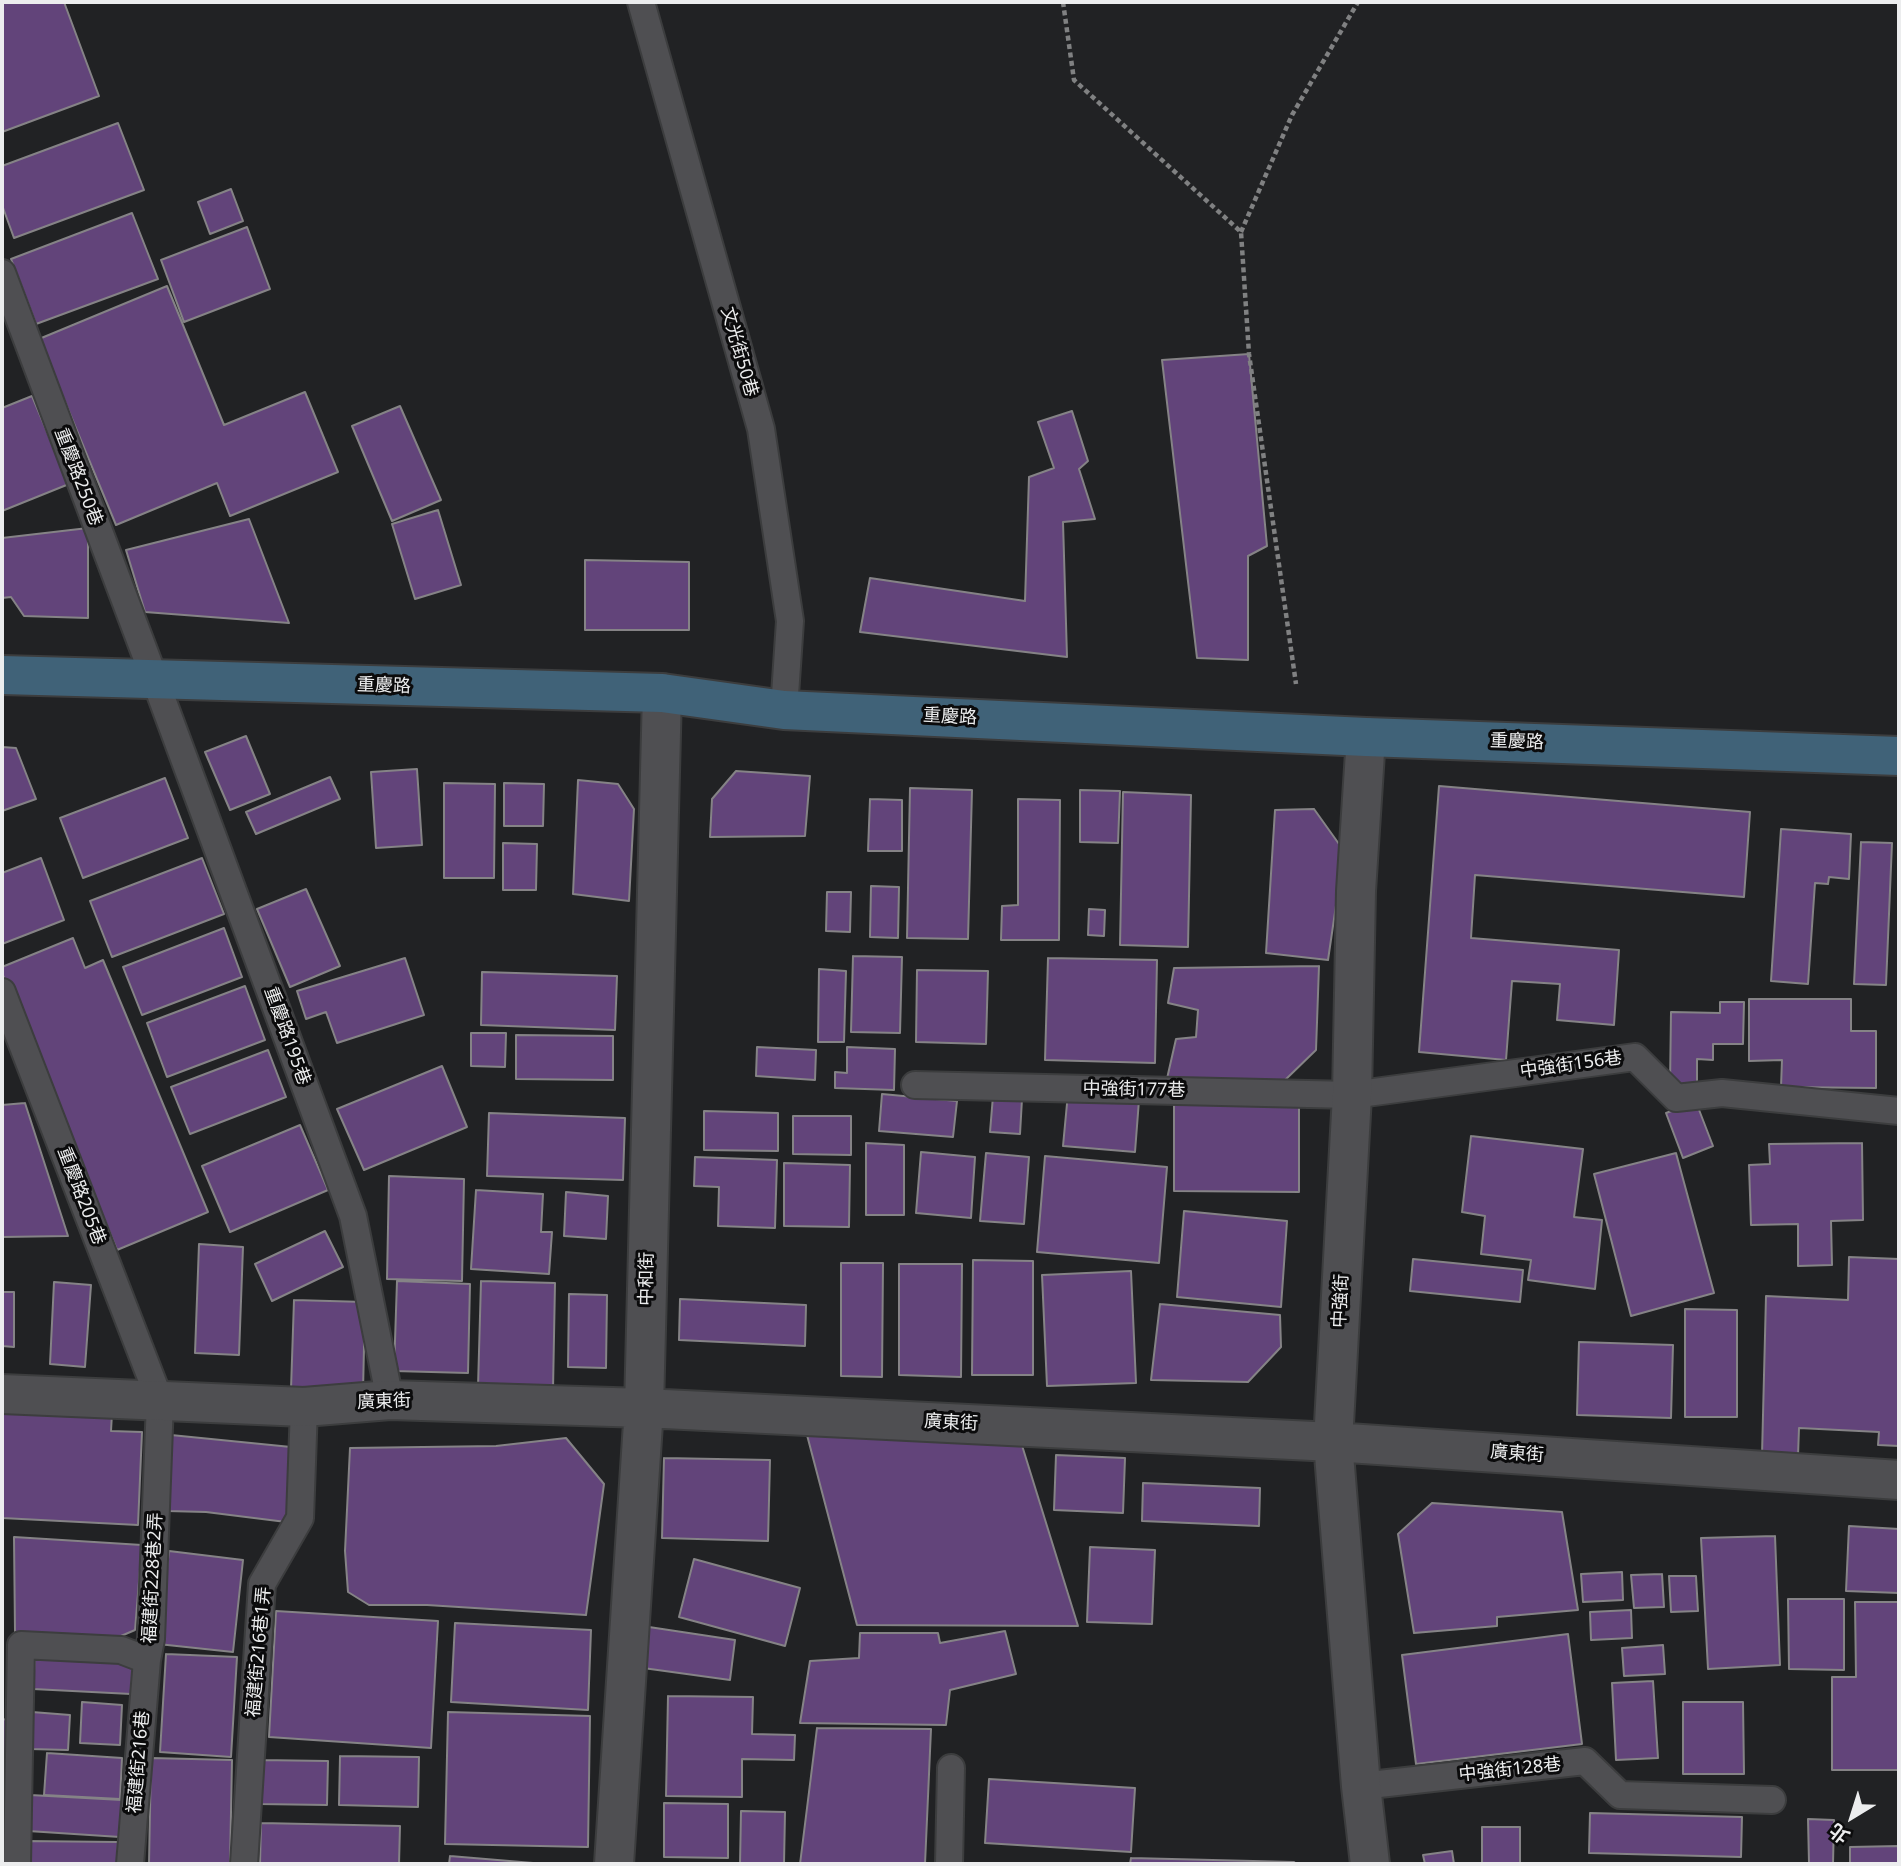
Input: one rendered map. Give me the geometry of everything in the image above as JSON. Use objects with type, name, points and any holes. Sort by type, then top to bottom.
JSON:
[{"type":"street","name":"重慶路","points":[[2,675],[662,693],[784,710],[1366,737],[1899,756]]},
{"type":"street","name":"中和街","points":[[614,1864],[644,1408],[662,693]]},
{"type":"street","name":"中強街","points":[[1366,737],[1356,891],[1352,1095],[1333,1442],[1361,1786],[1370,1864]]},
{"type":"street","name":"廣東街","points":[[2,1394],[304,1407],[390,1400],[644,1408],[1333,1442],[1899,1480]]},
{"type":"lane","name":"文光街50巷","points":[[641,2],[761,429],[790,621],[784,710]]},
{"type":"lane","name":"重慶路250巷","points":[[2,273],[155,680]]},
{"type":"lane","name":"重慶路195巷","points":[[155,680],[353,1216],[390,1400]]},
{"type":"lane","name":"重慶路205巷","points":[[2,992],[160,1401]]},
{"type":"lane","name":"中強街156巷","points":[[1352,1095],[1635,1057],[1676,1098],[1722,1093],[1899,1111]]},
{"type":"lane","name":"中強街177巷","points":[[915,1085],[1352,1095]]},
{"type":"lane","name":"福建街228巷2弄","points":[[17,1864],[21,1645],[121,1650],[147,1660],[151,1639],[160,1401]]},
{"type":"lane","name":"福建街216巷1弄","points":[[244,1864],[262,1584],[300,1518],[304,1407]]},
{"type":"lane","name":"福建街216巷","points":[[130,1864],[147,1660]]},
{"type":"lane","name":"中強街128巷","points":[[1361,1786],[1584,1761],[1620,1795],[1772,1800]]},
{"type":"lane","points":[[949,1864],[951,1768]]},
{"type":"path","points":[[1063,2],[1074,80],[1241,232]]},
{"type":"path","points":[[1303,733],[1249,354],[1241,232],[1292,116],[1358,2]]},
{"type":"building","points":[[2,2],[64,2],[99,96],[2,132]]},
{"type":"building","points":[[118,123],[144,190],[14,238],[2,205],[2,166]]},
{"type":"building","points":[[231,189],[243,221],[210,234],[198,202]]},
{"type":"building","points":[[132,213],[158,279],[36,324],[11,259]]},
{"type":"building","points":[[247,227],[270,289],[184,322],[161,260]]},
{"type":"building","points":[[167,286],[224,425],[305,392],[338,472],[230,516],[217,483],[116,525],[39,339]]},
{"type":"building","points":[[1249,354],[1267,546],[1248,556],[1248,660],[1197,658],[1162,360]]},
{"type":"building","points":[[32,396],[69,484],[2,511],[2,408]]},
{"type":"building","points":[[400,406],[441,500],[392,521],[352,426]]},
{"type":"building","points":[[1072,411],[1088,461],[1079,469],[1095,519],[1063,522],[1067,657],[860,632],[870,578],[1025,601],[1029,477],[1054,468],[1038,422]]},
{"type":"building","points":[[438,510],[461,585],[415,599],[392,524]]},
{"type":"building","points":[[249,519],[289,623],[145,612],[126,550]]},
{"type":"building","points":[[88,528],[88,618],[24,616],[11,597],[2,598],[2,538]]},
{"type":"building","points":[[585,560],[689,562],[689,630],[585,630]]},
{"type":"building","points":[[246,736],[270,794],[230,810],[205,752]]},
{"type":"building","points":[[2,747],[16,748],[36,799],[2,811]]},
{"type":"building","points":[[417,769],[422,845],[376,848],[371,772]]},
{"type":"building","points":[[736,771],[810,776],[805,836],[710,837],[712,799]]},
{"type":"building","points":[[330,777],[340,799],[256,834],[246,812]]},
{"type":"building","points":[[165,778],[188,838],[83,878],[60,818]]},
{"type":"building","points":[[578,780],[618,784],[634,809],[629,901],[573,894]]},
{"type":"building","points":[[444,783],[495,784],[494,878],[444,878]]},
{"type":"building","points":[[504,783],[544,784],[543,826],[504,826]]},
{"type":"building","points":[[1439,786],[1750,812],[1744,897],[1475,875],[1471,938],[1619,950],[1614,1025],[1557,1020],[1560,984],[1512,981],[1506,1060],[1419,1052]]},
{"type":"building","points":[[910,788],[972,790],[968,939],[907,938]]},
{"type":"building","points":[[1080,790],[1120,791],[1118,843],[1080,842]]},
{"type":"building","points":[[1123,792],[1191,795],[1188,947],[1120,945]]},
{"type":"building","points":[[870,799],[902,800],[902,851],[868,851]]},
{"type":"building","points":[[1018,799],[1060,800],[1059,940],[1001,940],[1002,906],[1018,905]]},
{"type":"building","points":[[1314,809],[1344,851],[1328,960],[1266,953],[1275,810]]},
{"type":"building","points":[[1781,829],[1851,834],[1849,879],[1829,877],[1828,884],[1815,883],[1808,984],[1771,981]]},
{"type":"building","points":[[1861,842],[1892,843],[1886,985],[1854,984]]},
{"type":"building","points":[[503,843],[537,844],[536,890],[503,890]]},
{"type":"building","points":[[41,858],[64,920],[2,944],[2,873]]},
{"type":"building","points":[[202,858],[224,914],[112,957],[90,901]]},
{"type":"building","points":[[871,886],[899,887],[898,938],[870,937]]},
{"type":"building","points":[[306,889],[340,966],[290,987],[257,909]]},
{"type":"building","points":[[827,892],[851,892],[850,932],[826,931]]},
{"type":"building","points":[[1089,909],[1105,910],[1104,936],[1088,935]]},
{"type":"building","points":[[224,928],[242,977],[142,1015],[123,967]]},
{"type":"building","points":[[73,938],[85,968],[103,960],[208,1212],[117,1250],[2,973],[2,967]]},
{"type":"building","points":[[853,956],[902,957],[900,1033],[851,1032]]},
{"type":"building","points":[[405,958],[424,1015],[337,1043],[326,1012],[306,1019],[297,991]]},
{"type":"building","points":[[1048,958],[1157,960],[1155,1063],[1045,1060]]},
{"type":"building","points":[[1319,966],[1316,1050],[1283,1082],[1166,1083],[1176,1039],[1196,1037],[1198,1010],[1168,1003],[1174,968]]},
{"type":"building","points":[[819,969],[846,971],[844,1042],[818,1042]]},
{"type":"building","points":[[917,970],[988,971],[986,1044],[916,1042]]},
{"type":"building","points":[[482,972],[617,976],[615,1030],[481,1025]]},
{"type":"building","points":[[245,986],[265,1040],[167,1077],[147,1023]]},
{"type":"building","points":[[1749,999],[1851,999],[1851,1031],[1876,1031],[1876,1088],[1781,1087],[1782,1060],[1749,1061]]},
{"type":"building","points":[[1720,1002],[1744,1002],[1743,1044],[1713,1044],[1713,1060],[1697,1059],[1697,1086],[1670,1085],[1671,1012],[1720,1013]]},
{"type":"building","points":[[471,1033],[506,1033],[505,1067],[471,1066]]},
{"type":"building","points":[[516,1035],[613,1036],[613,1080],[516,1079]]},
{"type":"building","points":[[757,1047],[816,1050],[815,1080],[756,1076]]},
{"type":"building","points":[[847,1047],[895,1049],[894,1090],[835,1088],[835,1072],[847,1073]]},
{"type":"building","points":[[268,1050],[286,1097],[190,1134],[171,1087]]},
{"type":"building","points":[[442,1066],[467,1127],[364,1170],[337,1109]]},
{"type":"building","points":[[1068,1093],[1139,1100],[1135,1152],[1063,1146]]},
{"type":"building","points":[[882,1094],[957,1101],[953,1137],[879,1131]]},
{"type":"building","points":[[993,1096],[1022,1099],[1020,1134],[990,1132]]},
{"type":"building","points":[[1696,1102],[1713,1146],[1683,1158],[1666,1113]]},
{"type":"building","points":[[25,1103],[68,1236],[2,1237],[2,1105]]},
{"type":"building","points":[[1174,1104],[1299,1106],[1299,1192],[1174,1191]]},
{"type":"building","points":[[704,1111],[778,1113],[778,1151],[704,1150]]},
{"type":"building","points":[[489,1113],[625,1118],[623,1180],[487,1176]]},
{"type":"building","points":[[793,1116],[851,1116],[851,1155],[793,1154]]},
{"type":"building","points":[[300,1125],[328,1190],[230,1232],[202,1166]]},
{"type":"building","points":[[1471,1136],[1583,1149],[1574,1217],[1602,1220],[1595,1289],[1528,1280],[1531,1260],[1481,1254],[1485,1216],[1462,1212]]},
{"type":"building","points":[[866,1143],[904,1145],[904,1215],[866,1215]]},
{"type":"building","points":[[1862,1143],[1863,1220],[1831,1221],[1832,1265],[1798,1266],[1798,1224],[1751,1225],[1749,1165],[1770,1164],[1769,1144]]},
{"type":"building","points":[[921,1152],[975,1157],[971,1218],[916,1213]]},
{"type":"building","points":[[986,1153],[1029,1157],[1024,1224],[980,1221]]},
{"type":"building","points":[[1676,1153],[1714,1293],[1631,1316],[1594,1174]]},
{"type":"building","points":[[1045,1156],[1167,1167],[1159,1263],[1037,1252]]},
{"type":"building","points":[[695,1157],[777,1160],[775,1228],[718,1226],[719,1187],[694,1186]]},
{"type":"building","points":[[784,1163],[850,1165],[849,1227],[784,1226]]},
{"type":"building","points":[[389,1176],[464,1179],[462,1281],[387,1279]]},
{"type":"building","points":[[476,1190],[543,1194],[541,1232],[552,1232],[549,1274],[471,1269]]},
{"type":"building","points":[[566,1192],[608,1196],[606,1239],[564,1236]]},
{"type":"building","points":[[1184,1211],[1287,1221],[1281,1307],[1177,1297]]},
{"type":"building","points":[[325,1231],[343,1267],[272,1301],[255,1264]]},
{"type":"building","points":[[199,1244],[243,1247],[239,1355],[195,1353]]},
{"type":"building","points":[[1849,1257],[1899,1259],[1899,1446],[1878,1445],[1879,1432],[1799,1428],[1798,1456],[1762,1455],[1766,1296],[1848,1300]]},
{"type":"building","points":[[1413,1259],[1523,1270],[1520,1302],[1410,1291]]},
{"type":"building","points":[[973,1260],[1033,1261],[1033,1375],[972,1375]]},
{"type":"building","points":[[841,1263],[883,1263],[882,1377],[841,1376]]},
{"type":"building","points":[[899,1264],[962,1264],[961,1377],[899,1375]]},
{"type":"building","points":[[1131,1271],[1136,1383],[1047,1386],[1042,1275]]},
{"type":"building","points":[[397,1281],[470,1284],[468,1373],[394,1371]]},
{"type":"building","points":[[481,1281],[555,1283],[553,1390],[478,1387]]},
{"type":"building","points":[[54,1282],[91,1285],[85,1367],[50,1364]]},
{"type":"building","points":[[2,1292],[14,1292],[14,1347],[2,1346]]},
{"type":"building","points":[[569,1294],[607,1295],[606,1368],[568,1367]]},
{"type":"building","points":[[680,1299],[806,1305],[805,1346],[679,1340]]},
{"type":"building","points":[[294,1300],[365,1302],[363,1392],[291,1389]]},
{"type":"building","points":[[1160,1304],[1280,1315],[1281,1347],[1248,1382],[1151,1380]]},
{"type":"building","points":[[1685,1309],[1737,1310],[1737,1417],[1685,1417]]},
{"type":"building","points":[[1579,1342],[1673,1345],[1671,1418],[1577,1415]]},
{"type":"building","points":[[2,1407],[112,1413],[111,1431],[142,1432],[138,1525],[2,1518]]},
{"type":"building","points":[[1016,1426],[1078,1626],[857,1625],[807,1435]]},
{"type":"building","points":[[171,1435],[301,1448],[294,1523],[206,1512],[167,1511]]},
{"type":"building","points":[[566,1438],[604,1484],[586,1615],[427,1605],[369,1605],[348,1592],[345,1551],[350,1448],[496,1446]]},
{"type":"building","points":[[1056,1455],[1125,1458],[1123,1513],[1054,1510]]},
{"type":"building","points":[[664,1458],[770,1460],[768,1541],[662,1538]]},
{"type":"building","points":[[1143,1483],[1260,1488],[1259,1526],[1142,1521]]},
{"type":"building","points":[[1432,1503],[1562,1512],[1578,1610],[1497,1617],[1497,1626],[1414,1633],[1398,1534]]},
{"type":"building","points":[[1849,1526],[1899,1529],[1899,1593],[1846,1591]]},
{"type":"building","points":[[1775,1536],[1780,1665],[1708,1669],[1701,1538]]},
{"type":"building","points":[[14,1537],[142,1545],[135,1630],[107,1642],[15,1632]]},
{"type":"building","points":[[1090,1547],[1155,1550],[1152,1624],[1087,1622]]},
{"type":"building","points":[[169,1551],[243,1560],[233,1652],[158,1644]]},
{"type":"building","points":[[694,1559],[800,1588],[785,1646],[679,1617]]},
{"type":"building","points":[[1622,1572],[1623,1600],[1583,1602],[1581,1574]]},
{"type":"building","points":[[1662,1574],[1664,1607],[1634,1608],[1631,1575]]},
{"type":"building","points":[[1669,1576],[1696,1576],[1698,1611],[1671,1612]]},
{"type":"building","points":[[1788,1599],[1844,1599],[1844,1670],[1789,1669]]},
{"type":"building","points":[[1855,1602],[1899,1602],[1899,1770],[1832,1770],[1832,1677],[1856,1677]]},
{"type":"building","points":[[1631,1610],[1632,1638],[1591,1640],[1590,1612]]},
{"type":"building","points":[[276,1611],[438,1621],[431,1748],[269,1737]]},
{"type":"building","points":[[455,1623],[591,1630],[588,1710],[451,1702]]},
{"type":"building","points":[[649,1627],[735,1640],[730,1680],[643,1668]]},
{"type":"building","points":[[1005,1631],[1016,1674],[950,1690],[946,1725],[800,1723],[810,1661],[859,1658],[860,1633],[938,1633],[940,1643]]},
{"type":"building","points":[[1568,1634],[1582,1744],[1416,1764],[1402,1655]]},
{"type":"building","points":[[1663,1645],[1665,1674],[1624,1676],[1622,1648]]},
{"type":"building","points":[[166,1654],[237,1657],[231,1757],[160,1752]]},
{"type":"building","points":[[35,1655],[133,1660],[131,1694],[33,1689]]},
{"type":"building","points":[[1653,1681],[1658,1758],[1616,1760],[1612,1683]]},
{"type":"building","points":[[668,1696],[753,1697],[752,1734],[795,1735],[794,1760],[742,1759],[742,1797],[666,1796]]},
{"type":"building","points":[[82,1702],[122,1705],[120,1745],[80,1743]]},
{"type":"building","points":[[1683,1702],[1743,1702],[1744,1774],[1683,1774]]},
{"type":"building","points":[[32,1712],[70,1715],[68,1750],[30,1749]]},
{"type":"building","points":[[448,1712],[590,1716],[588,1847],[445,1844]]},
{"type":"building","points":[[2,1719],[8,1720],[3,1811],[2,1811]]},
{"type":"building","points":[[817,1728],[931,1729],[925,1864],[800,1864]]},
{"type":"building","points":[[47,1753],[122,1758],[120,1799],[44,1795]]},
{"type":"building","points":[[340,1756],[419,1757],[418,1807],[339,1805]]},
{"type":"building","points":[[151,1758],[232,1760],[230,1864],[149,1864]]},
{"type":"building","points":[[260,1760],[328,1761],[327,1805],[259,1804]]},
{"type":"building","points":[[989,1779],[1135,1788],[1131,1852],[985,1843]]},
{"type":"building","points":[[30,1795],[122,1800],[120,1837],[28,1831]]},
{"type":"building","points":[[664,1803],[728,1804],[728,1858],[664,1857]]},
{"type":"building","points":[[741,1811],[785,1812],[784,1864],[740,1864]]},
{"type":"building","points":[[1590,1813],[1742,1817],[1741,1857],[1589,1853]]},
{"type":"building","points":[[1808,1819],[1834,1820],[1833,1864],[1809,1863]]},
{"type":"building","points":[[4,1820],[3,1853],[2,1853]]},
{"type":"building","points":[[261,1823],[400,1826],[399,1864],[260,1864]]},
{"type":"building","points":[[1482,1827],[1520,1827],[1520,1864],[1482,1864]]},
{"type":"building","points":[[24,1841],[118,1842],[117,1864],[24,1864]]},
{"type":"building","points":[[1899,1846],[1899,1864],[1850,1864],[1850,1847]]},
{"type":"building","points":[[1452,1851],[1454,1864],[1425,1864],[1423,1855]]},
{"type":"building","points":[[450,1856],[545,1864],[449,1864]]},
{"type":"building","points":[[1131,1858],[1294,1862],[1296,1864],[1130,1864]]}]
